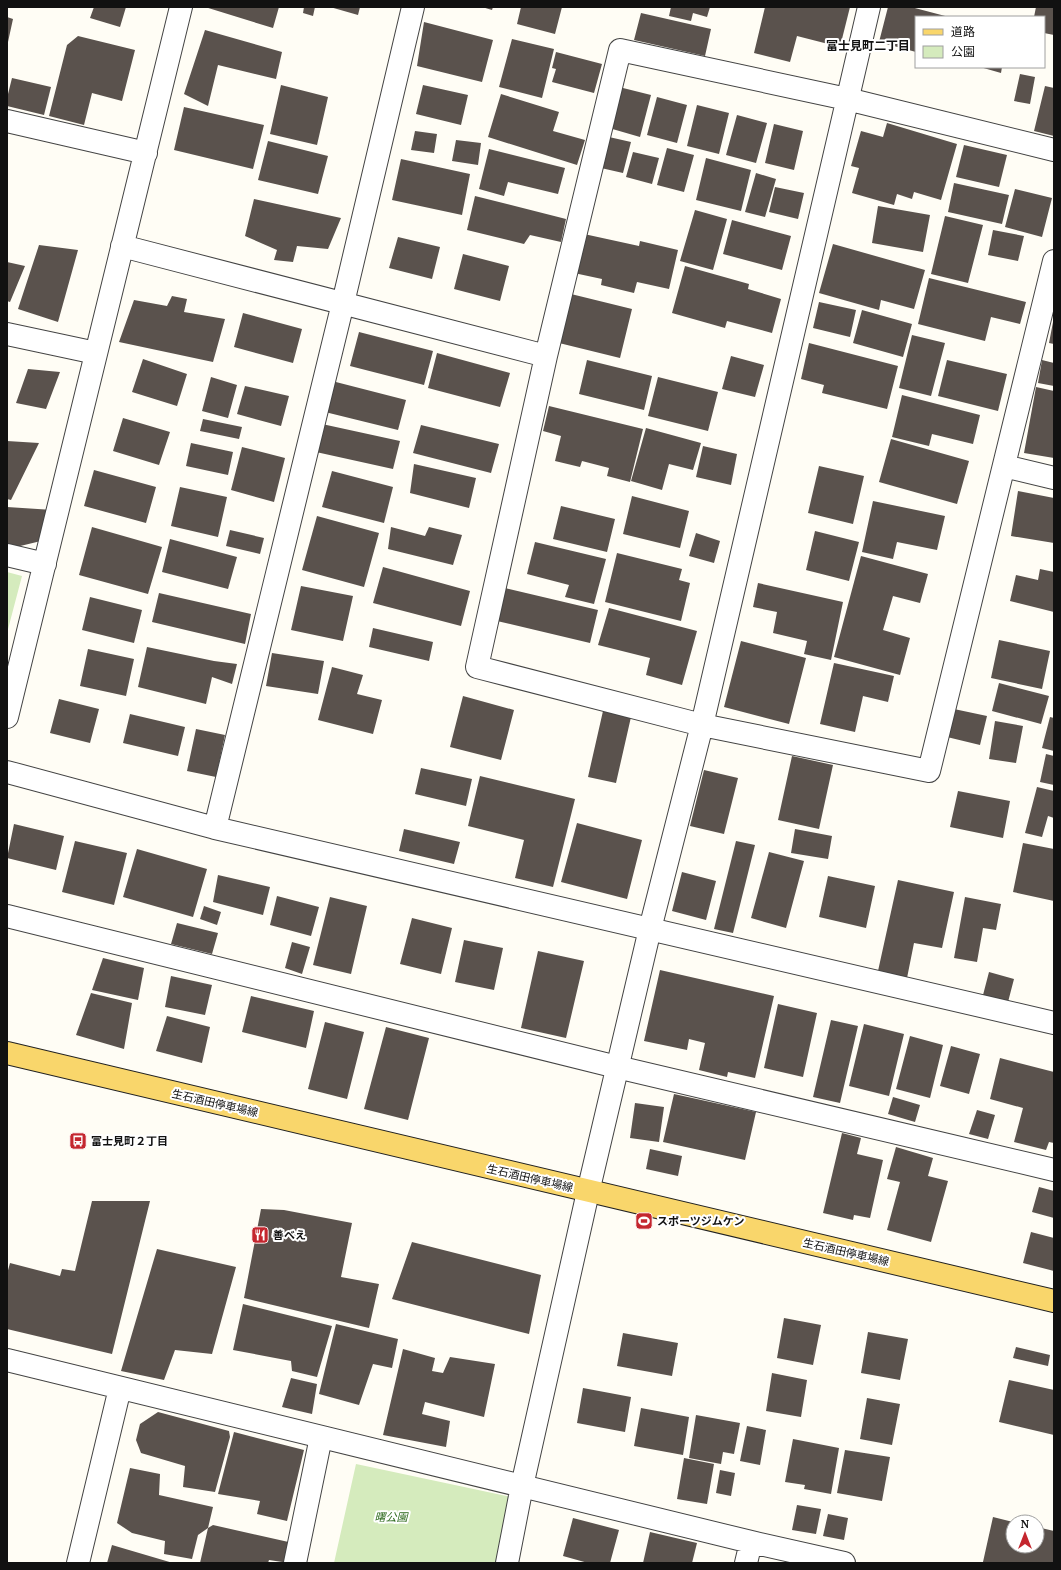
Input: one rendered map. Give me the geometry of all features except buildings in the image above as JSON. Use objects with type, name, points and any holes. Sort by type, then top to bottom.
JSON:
[{"type":"main road","name":"生石酒田停車場線","points":[[7,1053],[588,1192],[1054,1301]]},
{"type":"street","points":[[7,717],[181,7]]},
{"type":"street","points":[[215,828],[343,303],[413,7]]},
{"type":"street","points":[[507,1563],[522,1486],[617,1067],[650,929],[702,725],[869,7]]},
{"type":"street","points":[[1054,150],[847,99],[620,50],[546,356],[477,667],[702,725],[929,770],[1054,261]]},
{"type":"street","points":[[7,121],[146,153]]},
{"type":"street","points":[[122,246],[546,356]]},
{"type":"street","points":[[7,334],[96,353]]},
{"type":"street","points":[[1004,466],[1054,478]]},
{"type":"street","points":[[7,555],[45,564]]},
{"type":"street","points":[[7,772],[215,828],[1054,1023]]},
{"type":"street","points":[[7,916],[617,1067],[1054,1170]]},
{"type":"street","points":[[7,1360],[751,1542],[844,1563]]},
{"type":"street","points":[[78,1563],[120,1388]]},
{"type":"street","points":[[295,1563],[321,1437]]},
{"type":"street","points":[[746,1563],[751,1542]]},
{"type":"green space","points":[[7,572],[22,576],[7,633]]},
{"type":"green space","name":"曙公園","points":[[356,1464],[511,1497],[498,1563],[334,1563]]},
{"type":"place","name":"富士見町２丁目","points":[[78,1141]]},
{"type":"place","name":"スポーツジムケン","points":[[644,1221]]},
{"type":"place","name":"善べえ","points":[[260,1235]]},
{"type":"district","name":"富士見町二丁目","points":[[868,45]]}]
